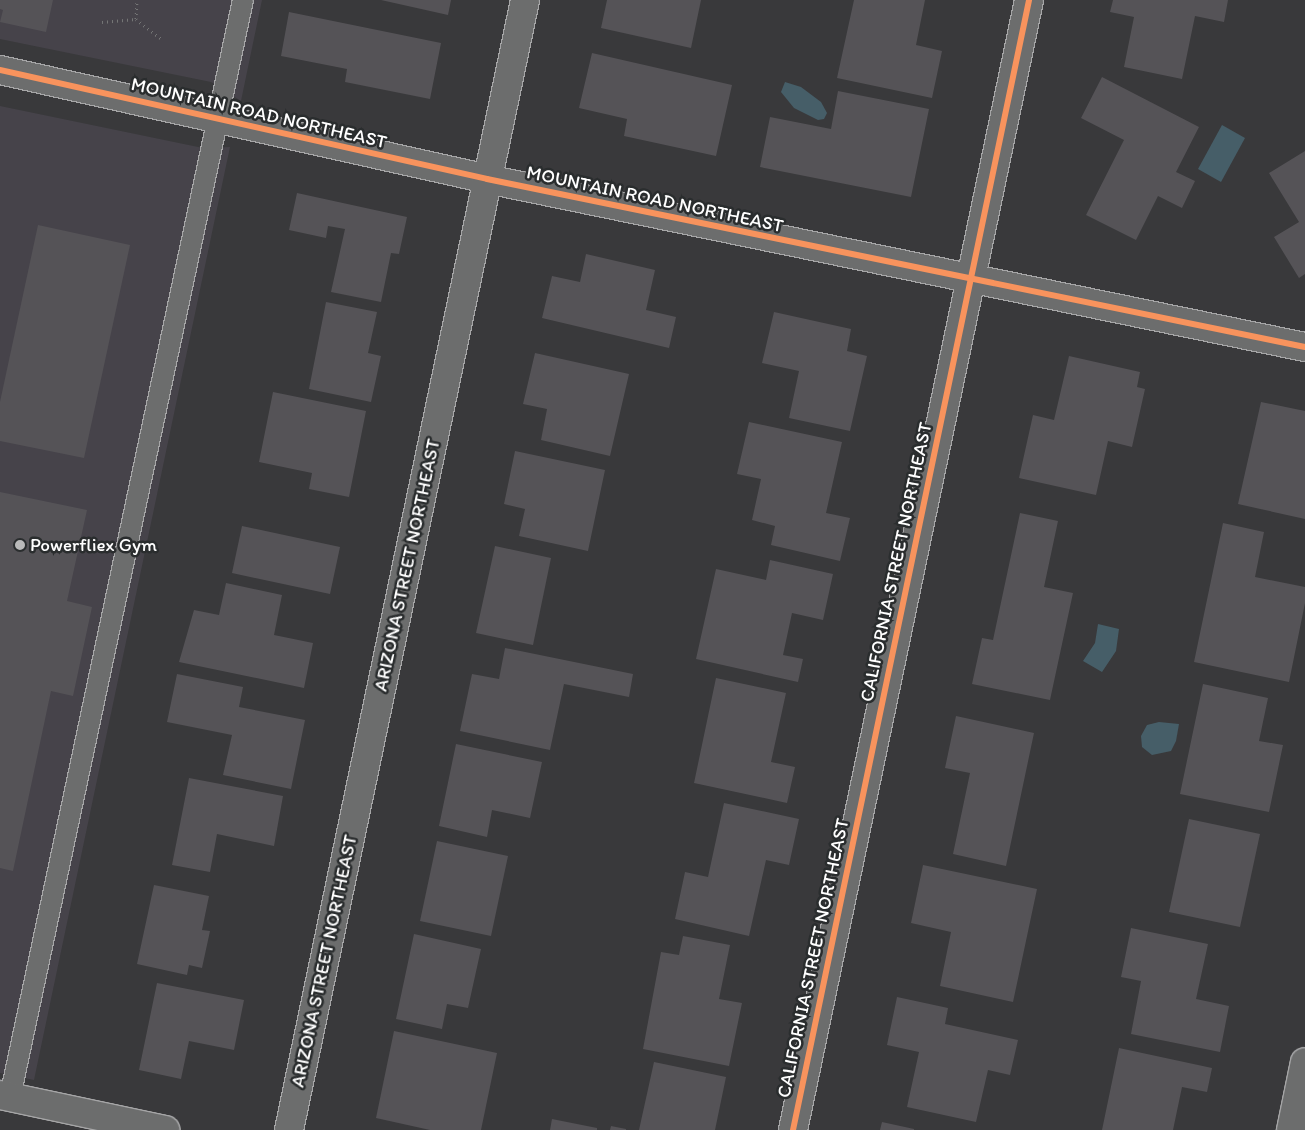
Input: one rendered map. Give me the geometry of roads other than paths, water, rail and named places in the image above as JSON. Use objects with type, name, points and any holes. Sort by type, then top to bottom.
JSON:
[{"type":"street","name":"ARIZONA STREET NORTHEAST","points":[[289,1130],[525,0]]},
{"type":"street","name":"CALIFORNIA STREET NORTHEAST","points":[[793,1130],[1029,0]]},
{"type":"street","name":"MOUNTAIN ROAD NORTHEAST","points":[[0,70],[487,179],[970,280],[1305,347]]},
{"type":"street","points":[[1291,1130],[1305,1062]]},
{"type":"street","points":[[5,1096],[165,1130]]},
{"type":"lane","points":[[5,1096],[243,0]]},
{"type":"water","points":[[785,82],[801,87],[821,102],[827,113],[824,119],[818,120],[794,108],[781,92]]},
{"type":"water","points":[[1222,125],[1245,138],[1221,182],[1198,169]]},
{"type":"water","points":[[1098,624],[1119,629],[1116,651],[1102,672],[1083,661],[1095,643]]},
{"type":"water","points":[[1159,722],[1179,724],[1176,741],[1171,751],[1152,755],[1142,747],[1141,736],[1147,725]]},
{"type":"place","name":"Powerfliex Gym","points":[[20,545]]}]
